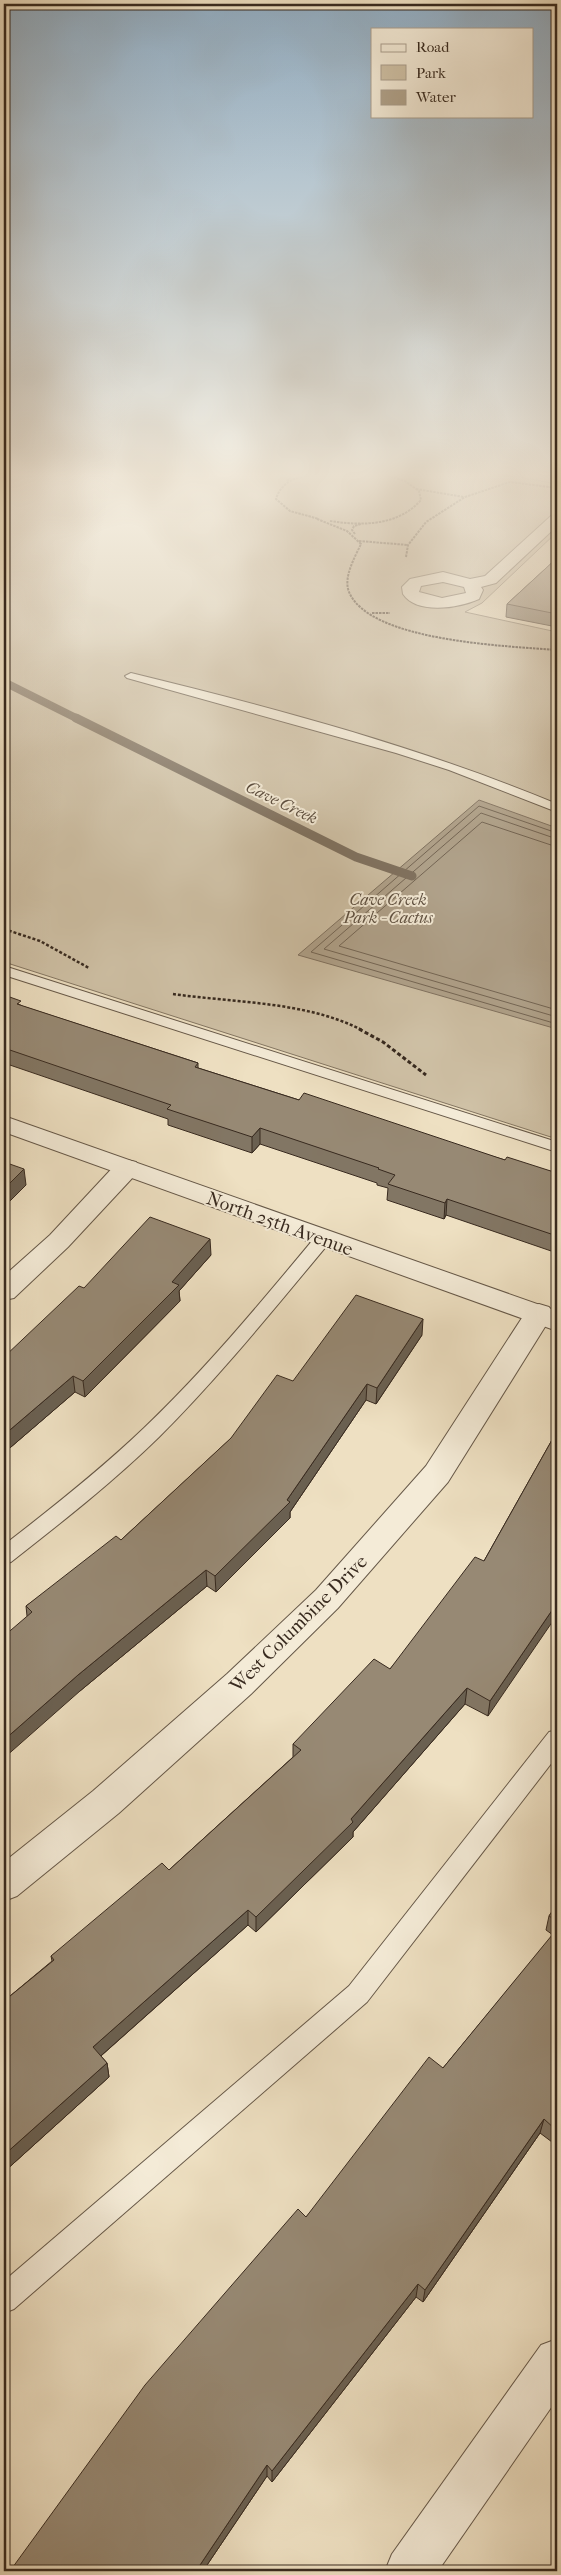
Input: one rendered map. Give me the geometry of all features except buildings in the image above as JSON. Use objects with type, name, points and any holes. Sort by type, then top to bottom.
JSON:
[{"type":"street","name":"North 25th Avenue","points":[[4,1124],[548,1317]]},
{"type":"street","points":[[4,1291],[59,1241],[127,1168]]},
{"type":"street","name":"West Columbine Drive","points":[[4,1884],[106,1802],[239,1684],[327,1599],[437,1474],[548,1317]]},
{"type":"street","points":[[409,2571],[557,2361]]},
{"type":"lane","points":[[131,676],[425,758],[498,782],[557,808]]},
{"type":"lane","points":[[4,970],[557,1148]]},
{"type":"lane","points":[[4,1556],[45,1524],[151,1433],[235,1345],[324,1239]]},
{"type":"lane","points":[[4,2299],[358,1994],[557,1739]]},
{"type":"path","points":[[366,610],[374,613],[392,613]]},
{"type":"path","points":[[4,928],[40,941],[98,972]]},
{"type":"path","points":[[170,994],[258,1005],[339,1020],[378,1038],[427,1076]]},
{"type":"green space","name":"Cave Creek Park - Cactus","points":[[4,594],[491,594],[482,603],[465,612],[557,632],[557,1139],[4,962]]},
{"type":"water","points":[[479,800],[557,828],[557,1029],[298,955]]},
{"type":"waterway","name":"Cave Creek","points":[[4,682],[76,718]]},
{"type":"waterway","name":"Cave Creek","points":[[76,718],[356,857],[412,876]]}]
